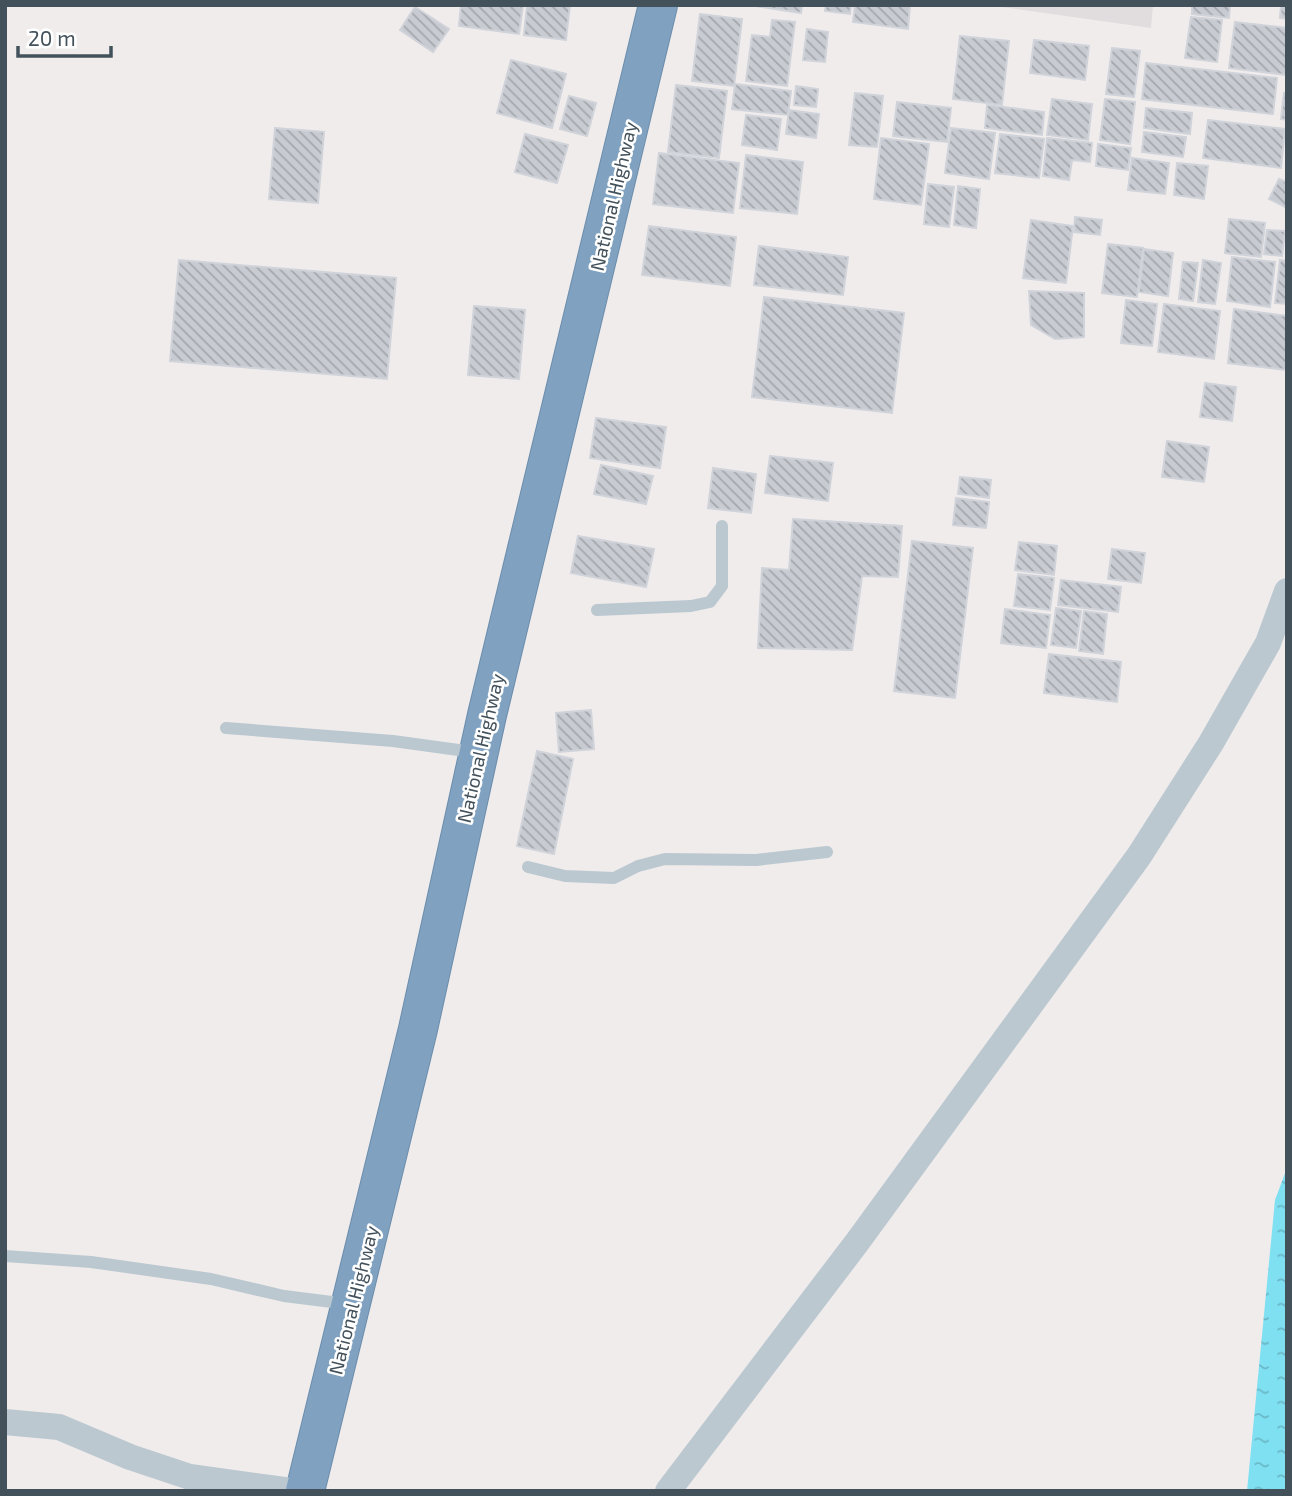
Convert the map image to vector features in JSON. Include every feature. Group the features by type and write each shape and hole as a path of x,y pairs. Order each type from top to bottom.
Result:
{"highway":[{"name":"National Highway","path":"305,1491 418,1029 478,752 658,5"}],"street":[{"path":"668,1491 858,1241 1139,856 1211,743 1268,643 1287,591"},
{"path":"5,1422 60,1427 130,1457 190,1477 292,1491"}],"lane":[{"path":"597,610 691,606 710,602 722,586 722,526"},
{"path":"226,728 393,741 478,752"},
{"path":"528,867 565,876 614,878 638,866 666,859 756,860 827,852"},
{"path":"5,1256 91,1262 211,1279 284,1296 352,1304"}],"shaded area":[{"path":"987,5 1153,5 1151,28"}],"water":[{"path":"1287,1168 1287,1491 1247,1491 1275,1200"}],"building":[{"path":"461,5 523,5 519,34 459,26"},
{"path":"527,5 570,5 566,40 524,35"},
{"path":"749,5 802,5 801,13"},
{"path":"826,5 851,5 850,14 825,11"},
{"path":"855,5 910,5 908,29 853,22"},
{"path":"1192,5 1230,5 1229,18 1192,14"},
{"path":"1281,5 1287,5 1287,19 1280,18"},
{"path":"415,7 449,29 433,52 400,30"},
{"path":"700,14 742,19 734,86 692,81"},
{"path":"1191,17 1222,20 1217,62 1185,58"},
{"path":"772,20 795,22 787,86 746,81 752,35 770,37"},
{"path":"1235,22 1287,28 1287,75 1229,68"},
{"path":"807,29 828,32 825,62 803,60"},
{"path":"960,36 1009,41 1002,105 953,99"},
{"path":"1034,40 1089,46 1085,80 1030,73"},
{"path":"1112,48 1140,51 1134,97 1106,94"},
{"path":"511,60 566,74 552,128 497,113"},
{"path":"1146,63 1277,78 1273,114 1142,99"},
{"path":"735,84 791,91 788,115 732,109"},
{"path":"676,85 727,91 719,158 668,152"},
{"path":"796,86 818,89 816,107 794,105"},
{"path":"855,93 883,96 877,147 849,145"},
{"path":"1284,93 1287,93 1287,120 1281,119"},
{"path":"569,96 596,103 587,136 560,129"},
{"path":"1052,99 1092,104 1088,140 1047,135"},
{"path":"1105,99 1135,102 1130,144 1100,140"},
{"path":"897,102 951,108 947,142 893,136"},
{"path":"987,105 1044,112 1042,135 985,128"},
{"path":"1146,108 1192,113 1190,134 1144,128"},
{"path":"789,110 819,114 816,138 786,134"},
{"path":"746,115 781,119 777,150 742,145"},
{"path":"1208,120 1285,129 1281,168 1203,158"},
{"path":"275,128 324,132 318,203 269,199"},
{"path":"951,128 995,133 989,179 945,173"},
{"path":"1144,132 1186,137 1183,157 1142,152"},
{"path":"525,134 568,145 557,183 515,172"},
{"path":"1000,134 1044,139 1039,178 995,173"},
{"path":"881,138 929,144 921,205 874,199"},
{"path":"1047,138 1092,143 1090,162 1072,160 1069,180 1043,176"},
{"path":"1098,144 1131,148 1128,170 1096,166"},
{"path":"659,153 739,163 733,213 653,204"},
{"path":"746,155 803,162 797,214 740,208"},
{"path":"1132,158 1169,163 1165,194 1128,190"},
{"path":"1177,163 1208,166 1204,199 1174,195"},
{"path":"1279,179 1287,182 1287,208 1269,199"},
{"path":"928,184 954,187 949,227 924,224"},
{"path":"958,186 980,189 976,228 954,225"},
{"path":"1075,217 1102,220 1100,235 1074,232"},
{"path":"1229,219 1265,223 1261,257 1225,253"},
{"path":"1031,220 1073,226 1066,283 1023,278"},
{"path":"649,226 736,237 730,286 642,275"},
{"path":"1267,230 1285,231 1282,256 1264,254"},
{"path":"1108,244 1143,248 1137,297 1102,293"},
{"path":"759,246 848,257 843,295 754,285"},
{"path":"1144,249 1173,253 1168,296 1139,292"},
{"path":"1232,257 1275,262 1270,307 1227,301"},
{"path":"179,260 396,278 387,379 170,361"},
{"path":"1203,260 1221,263 1215,304 1198,302"},
{"path":"1280,260 1287,261 1287,304 1275,303"},
{"path":"1183,262 1198,263 1193,301 1179,299"},
{"path":"1029,291 1084,293 1084,337 1055,339 1031,325"},
{"path":"764,297 904,313 892,413 752,397"},
{"path":"1126,300 1157,304 1152,346 1121,343"},
{"path":"1164,304 1220,311 1214,359 1158,352"},
{"path":"474,306 525,310 519,379 468,375"},
{"path":"1234,309 1287,316 1287,370 1228,363"},
{"path":"1205,383 1236,387 1232,421 1200,417"},
{"path":"596,418 666,427 660,468 590,458"},
{"path":"1167,441 1209,447 1204,482 1162,477"},
{"path":"770,456 833,463 828,501 765,493"},
{"path":"601,465 653,476 646,504 594,494"},
{"path":"713,468 756,474 751,513 708,508"},
{"path":"960,477 991,480 989,498 958,494"},
{"path":"956,498 989,502 986,528 953,525"},
{"path":"793,519 902,526 898,577 862,576 852,650 758,648 762,568 789,570"},
{"path":"578,536 654,549 646,587 571,573"},
{"path":"912,541 973,548 955,698 894,691"},
{"path":"1019,542 1057,546 1054,575 1015,570"},
{"path":"1112,549 1145,553 1141,583 1108,579"},
{"path":"1018,574 1054,578 1050,610 1014,606"},
{"path":"1061,580 1121,587 1118,612 1058,605"},
{"path":"1056,608 1081,611 1076,648 1051,645"},
{"path":"1005,609 1050,615 1046,648 1001,643"},
{"path":"1084,611 1107,614 1103,654 1079,651"},
{"path":"1049,654 1121,662 1117,702 1044,693"},
{"path":"591,710 594,749 559,752 556,713"},
{"path":"537,751 573,759 554,854 517,846"}]}
